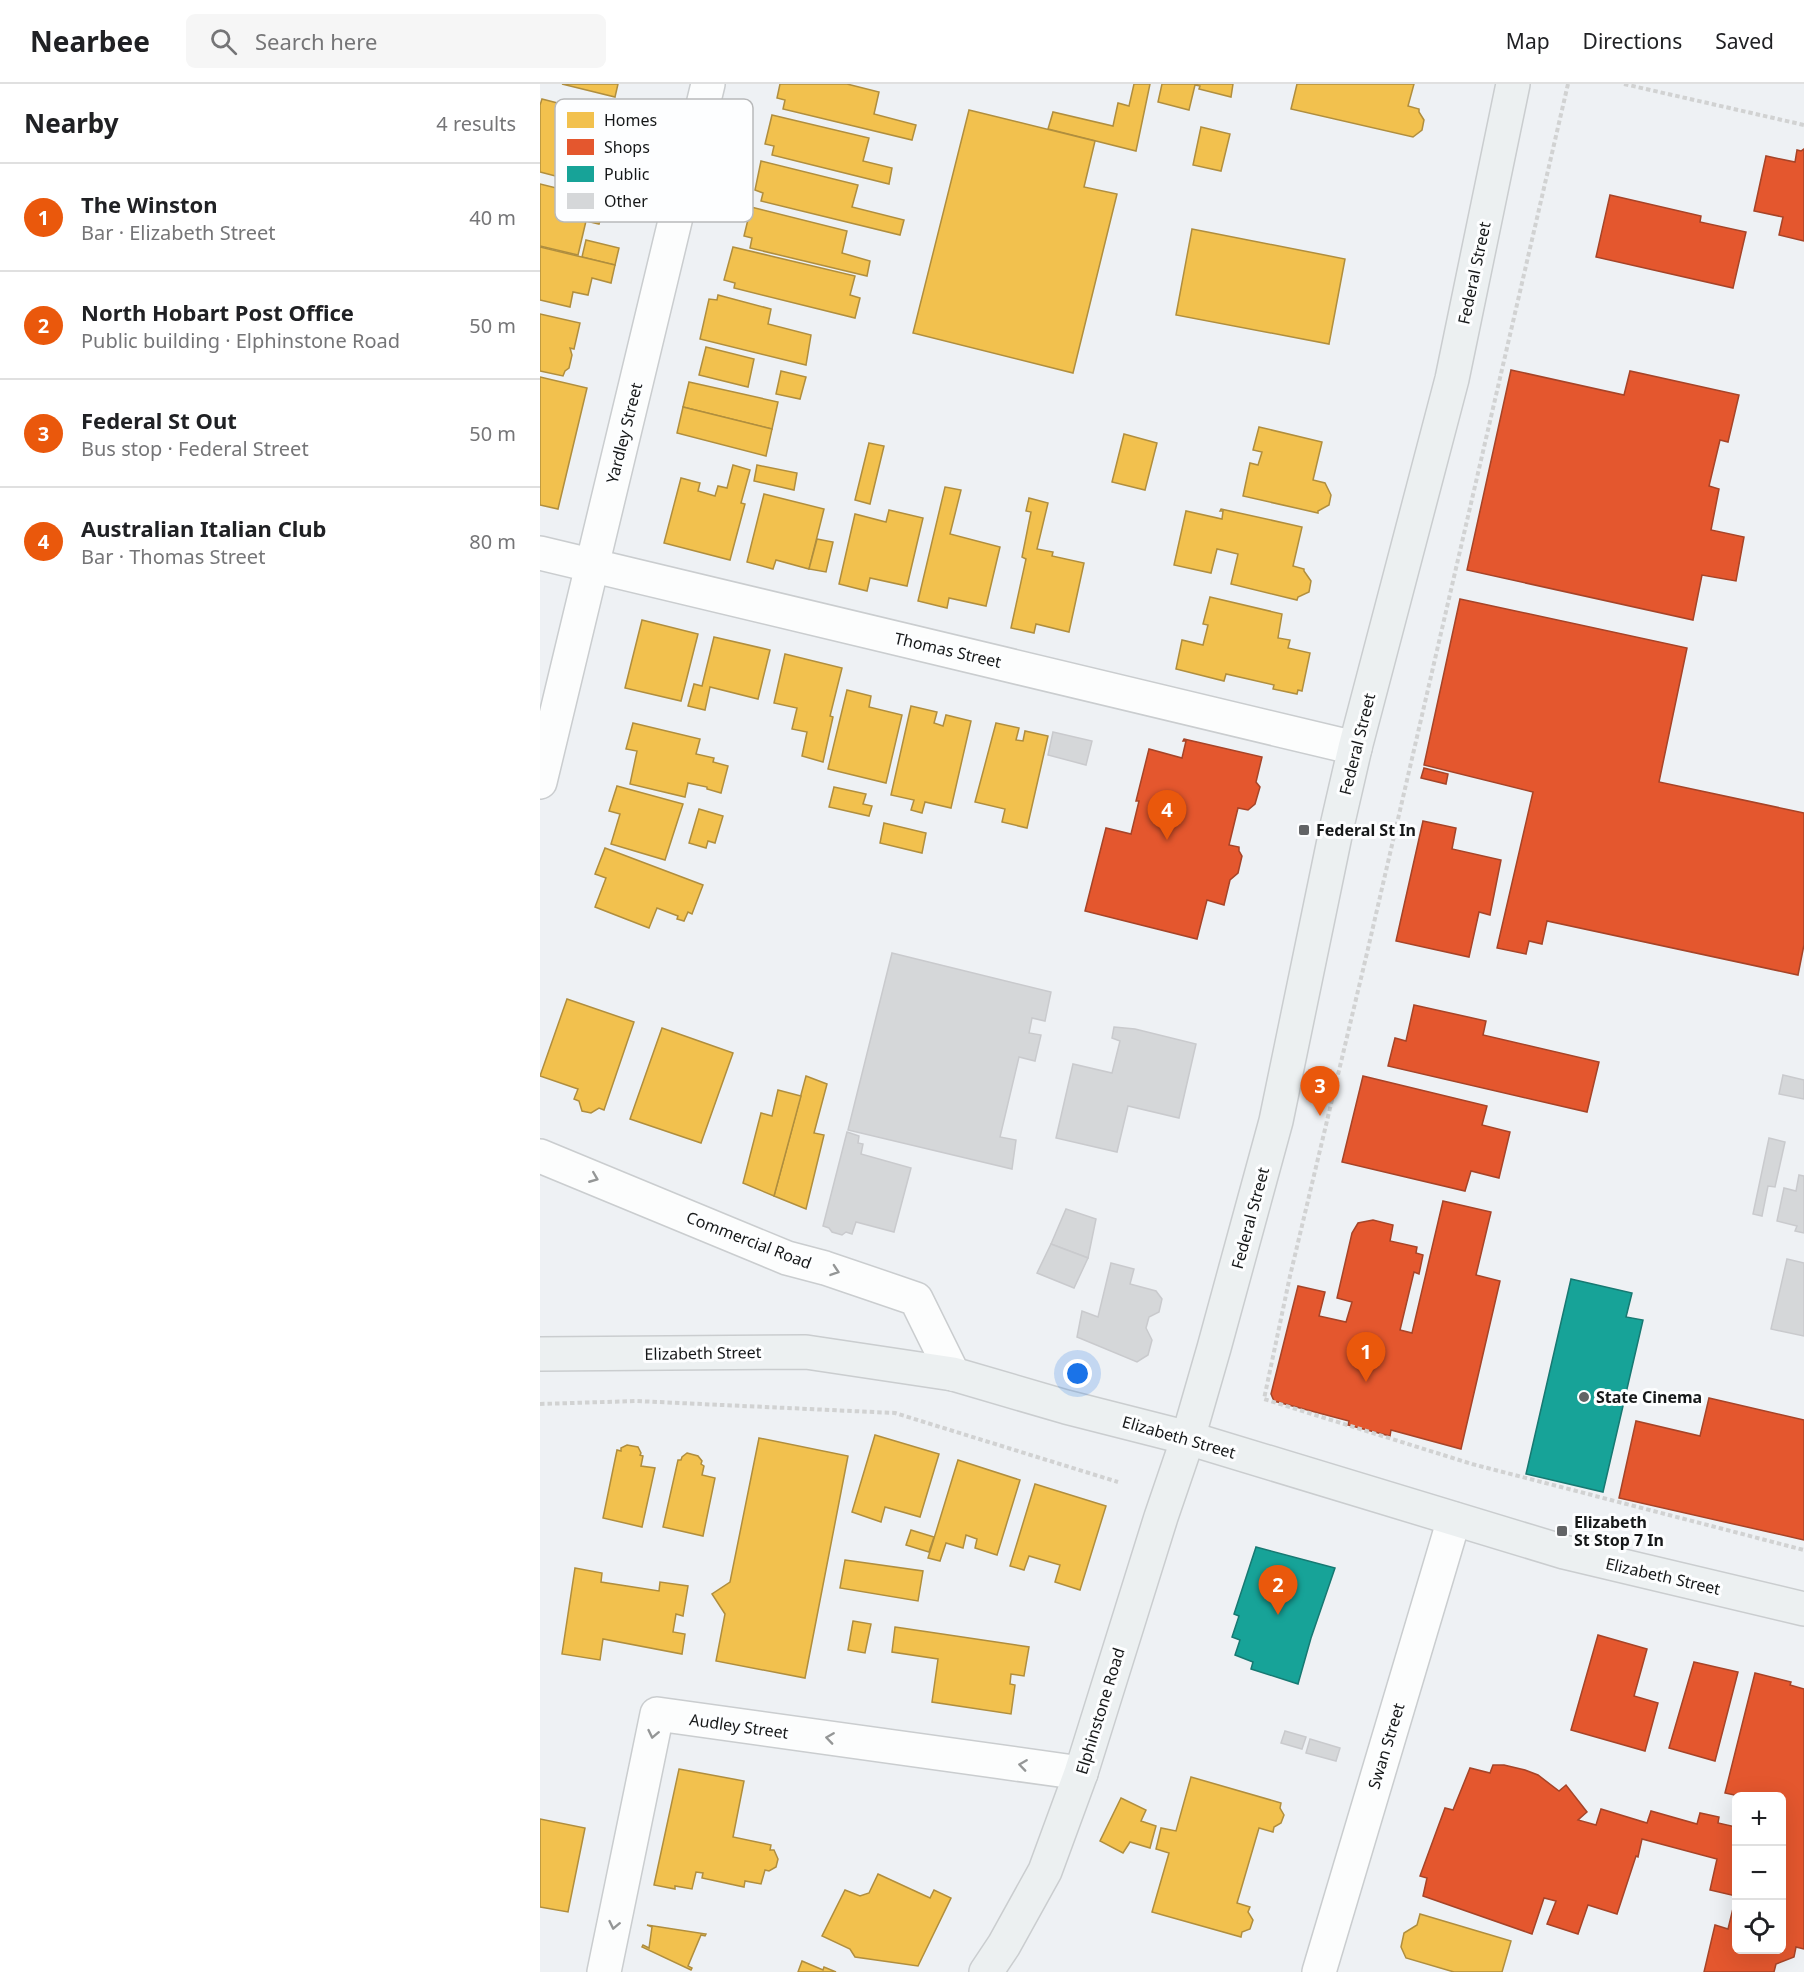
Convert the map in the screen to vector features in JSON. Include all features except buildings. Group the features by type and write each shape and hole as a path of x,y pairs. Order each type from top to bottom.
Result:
{"street":[{"name":"Yardley Street","path":"704,99 708,84"},
{"name":"Federal Street","path":"1188,1438 1276,1121 1355,748 1452,378 1512,84"},
{"name":"Yardley Street","path":"540,783 675,222"},
{"name":"Thomas Street","path":"540,553 1355,748"},
{"name":"Commercial Road","path":"540,1156 787,1258 825,1268 916,1299 953,1374"},
{"name":"Elizabeth Street","path":"540,1354 806,1352 953,1374 1066,1407 1188,1438 1564,1552 1804,1609"},
{"name":"Elphinstone Road","path":"986,1972 1004,1945 1045,1871 1081,1773 1188,1438"},
{"name":"Swan Street","path":"1319,1972 1454,1519"},
{"name":"Audley Street","path":"604,1972 657,1714 1081,1773"}],"path":[{"path":"1568,84 1290,1276 1264,1399 1472,1464 1804,1550"},
{"path":"1624,84 1804,125"},
{"path":"540,1404 636,1401 895,1413 1118,1482"}],"place":[{"name":"Federal St In","path":"1304,830"},
{"name":"Australian Italian Club","path":"1167,840"},
{"name":"Federal St Out","path":"1320,1116"},
{"name":"The Winston","path":"1366,1382"},
{"name":"State Cinema","path":"1584,1397"},
{"name":"Elizabeth St Stop 7 In","path":"1562,1531"},
{"name":"North Hobart Post Office","path":"1278,1615"}]}
